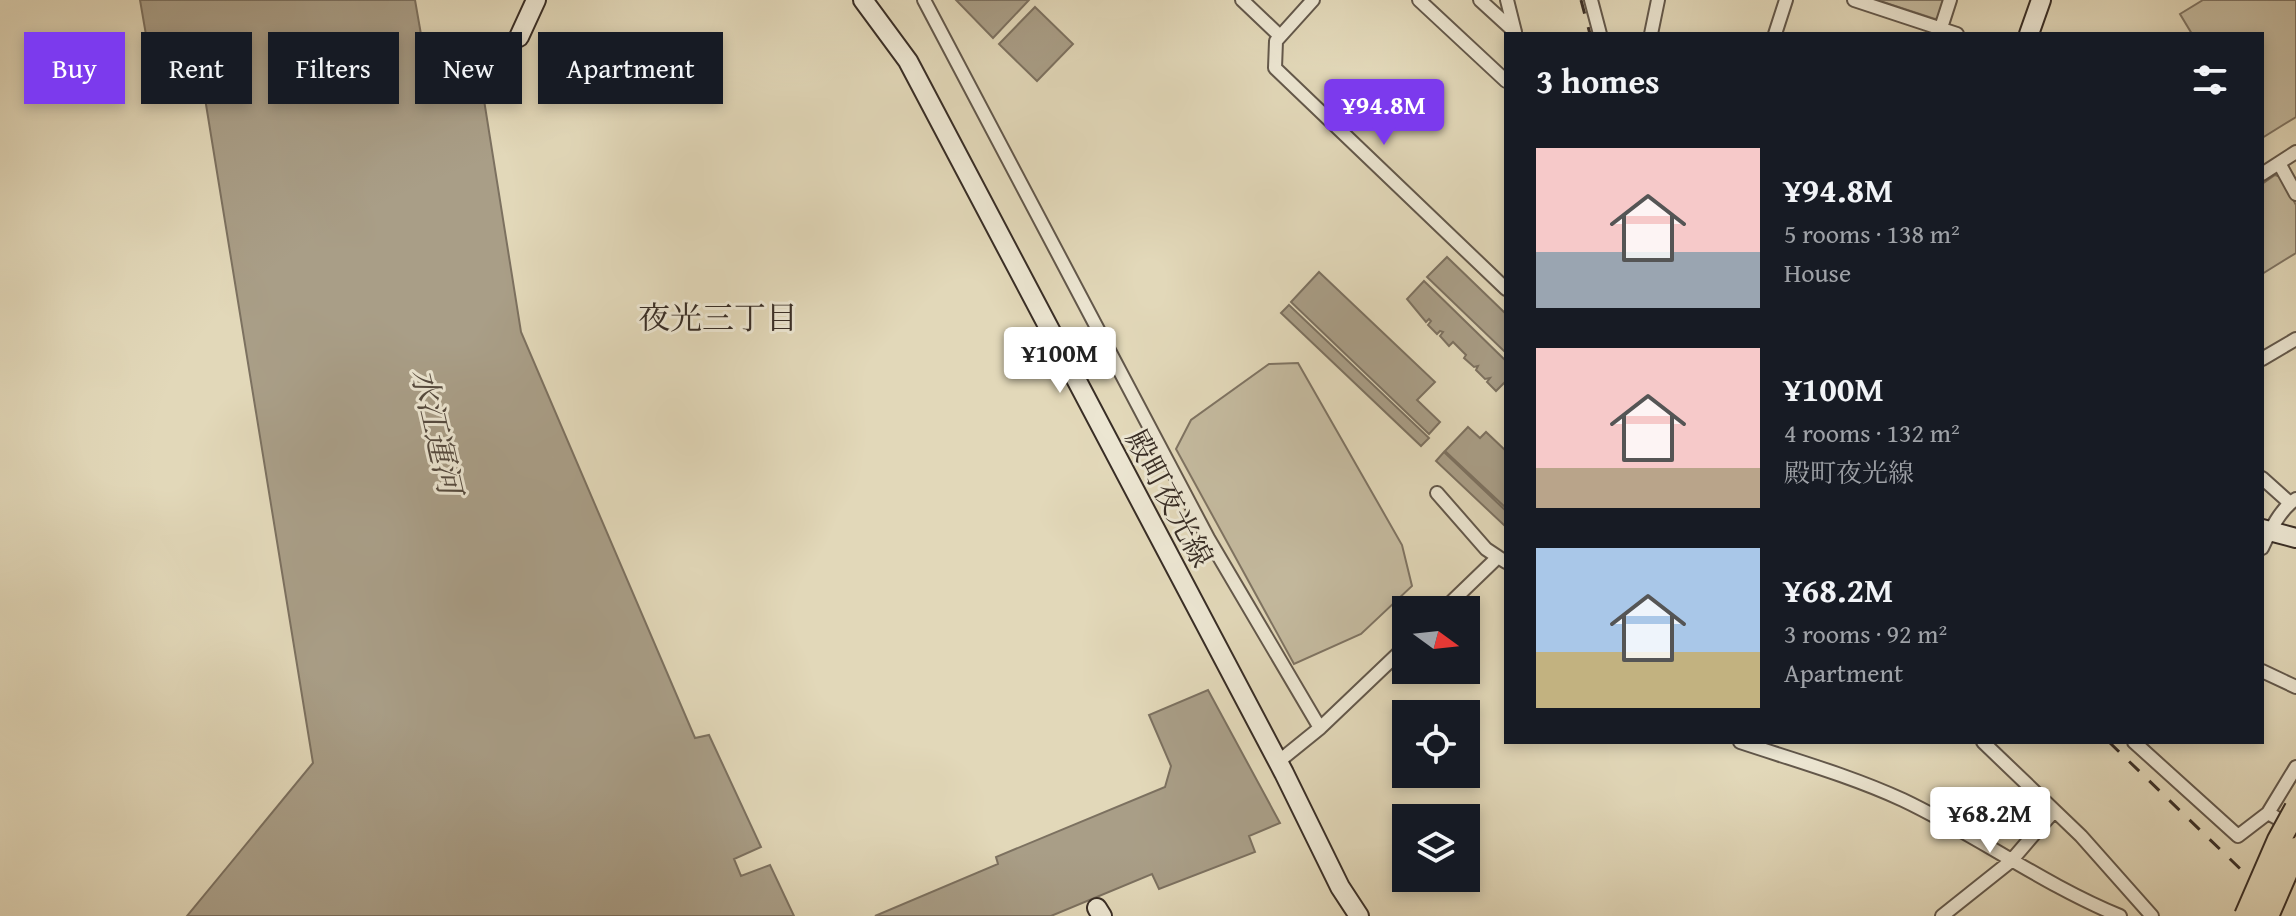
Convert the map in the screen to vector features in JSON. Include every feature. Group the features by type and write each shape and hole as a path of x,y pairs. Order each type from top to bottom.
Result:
{"highway":[{"path":"2246,916 2296,809"},
{"path":"2267,916 2296,849"}],"street":[{"path":"521,32 536,0"},
{"name":"殿町夜光線","path":"863,0 908,61 1285,775 1340,887 1359,916"},
{"path":"924,0 1208,538 1320,728"},
{"path":"1242,0 1280,36"},
{"path":"1313,0 1276,41 1275,68 1504,287"},
{"path":"1419,0 1504,79"},
{"path":"1480,0 1514,32"},
{"path":"1507,0 1515,32"},
{"path":"1591,0 1599,32"},
{"path":"1651,32 1658,0"},
{"path":"1776,32 1786,0"},
{"path":"1854,0 1940,31 1950,0"},
{"path":"2030,32 2041,0"},
{"path":"2264,173 2296,152"},
{"path":"2279,163 2296,194"},
{"path":"2264,358 2296,339"},
{"path":"2264,479 2293,501 2264,536"},
{"path":"1437,493 1486,549 1502,560 1460,596"},
{"path":"2264,536 2296,538"},
{"path":"1285,775 1320,728 1392,659"},
{"path":"2264,672 2296,687"},
{"path":"1746,744 1904,801 2011,861 2120,916"},
{"path":"1985,744 2113,870 2152,916"},
{"path":"2136,744 2238,836 2268,813 2296,767"},
{"path":"1942,916 2011,861 2054,811"},
{"path":"2268,813 2296,829"}],"shaded area":[{"path":"1877,0 1945,0 1939,18 1935,19"},
{"path":"2203,0 2296,0 2296,117 2264,137 2264,32 2191,32 2180,14"},
{"path":"2275,175 2281,177 2296,205 2296,253 2264,273 2264,183"},
{"path":"1298,363 1402,545 1412,586 1401,596 1392,596 1392,605 1361,634 1294,664 1176,449 1191,420 1269,364"}],"water":[{"name":"水江運河","path":"140,0 415,0 421,32 415,32 415,104 485,104 521,332 695,738 709,735 761,847 734,859 741,876 770,865 794,916 187,916 313,763 206,104 252,104 252,32 146,32"},
{"path":"956,0 1029,0 993,38"},
{"path":"1035,7 1073,44 1037,81 999,44"},
{"path":"1447,257 1504,312 1504,351 1427,277"},
{"path":"1319,272 1435,382 1417,400 1440,422 1429,434 1291,302"},
{"path":"1424,281 1504,359 1504,383 1496,391 1487,382 1490,378 1485,379 1476,370 1478,366 1474,367 1464,358 1466,355 1453,342 1449,346 1440,336 1443,332 1437,334 1428,325 1431,321 1426,322 1407,299"},
{"path":"1289,305 1429,438 1421,446 1281,313"},
{"path":"1468,427 1480,438 1486,432 1504,449 1504,506 1445,451"},
{"path":"1444,452 1504,509 1504,525 1436,461"},
{"path":"1208,690 1280,823 1249,836 1255,852 1159,889 1152,874 1051,916 875,916 998,864 996,857 1165,787 1171,766 1149,715"}],"railway":[{"path":"1581,0 1589,32"},
{"path":"2111,744 2289,916"}],"district":[{"name":"夜光三丁目","path":"718,317"}]}
